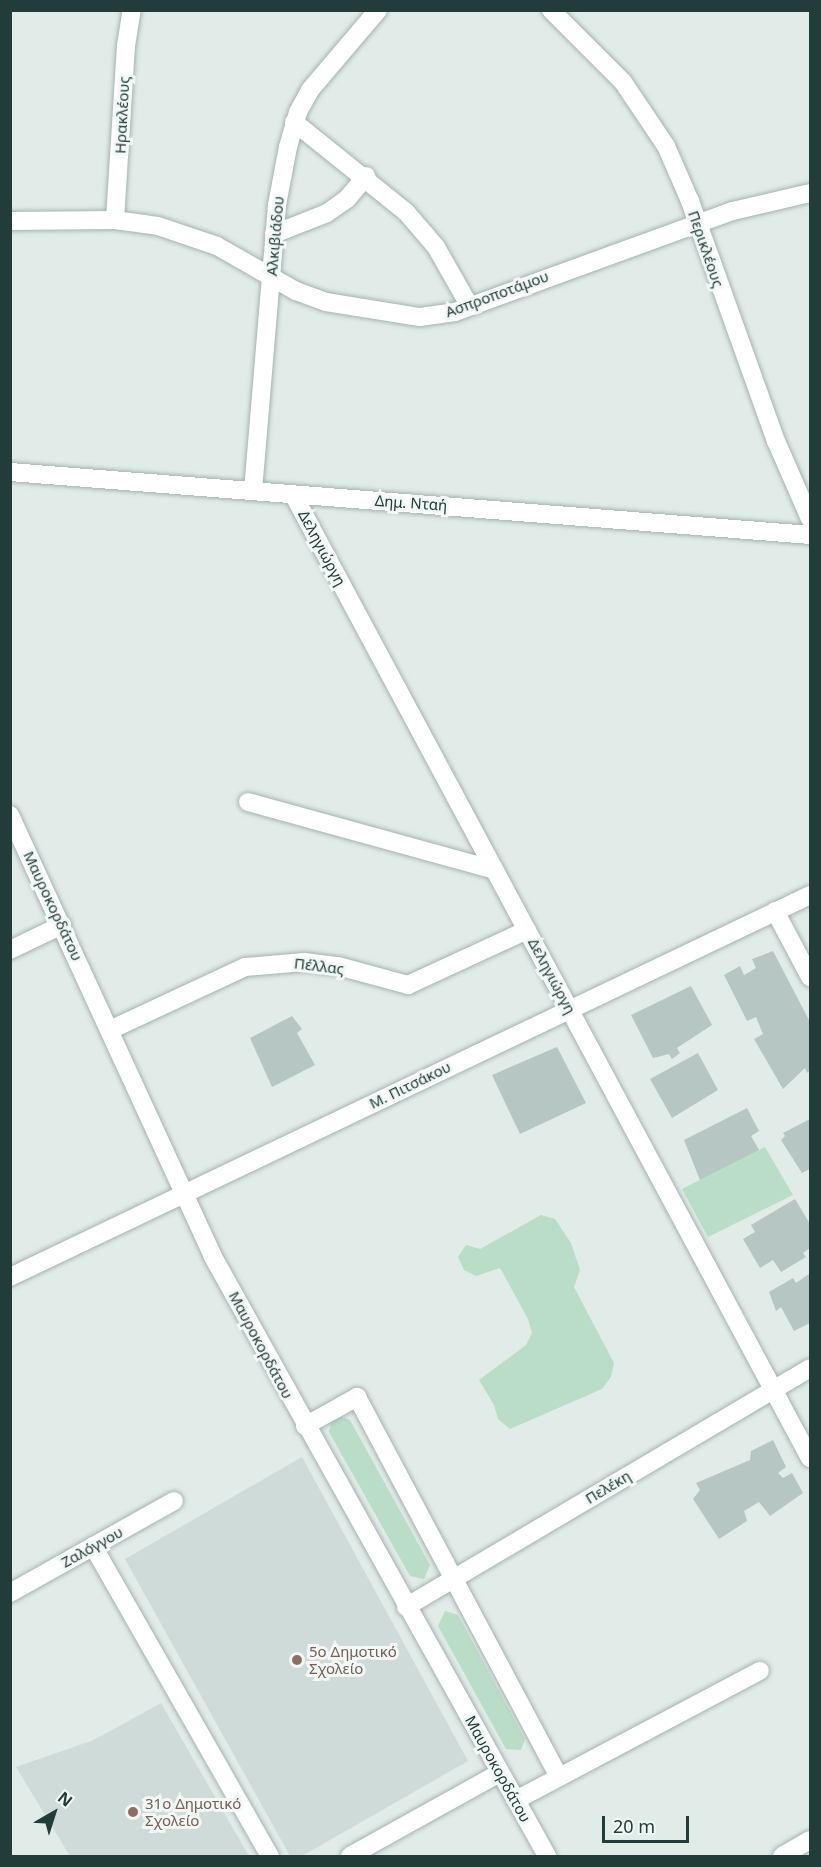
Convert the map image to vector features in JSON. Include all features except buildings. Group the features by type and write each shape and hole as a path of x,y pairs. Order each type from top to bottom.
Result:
{"street":[{"name":"Ηρακλέους","path":"115,220 126,46 132,10"},
{"name":"Αλκιβιάδου","path":"253,491 274,234 281,181 294,122 310,90 378,10"},
{"name":"Περικλέους","path":"551,10 608,65 651,122 677,171 698,223 776,441 810,519"},
{"path":"294,122 366,176 423,231 469,306"},
{"path":"274,234 327,213 347,199 366,176"},
{"name":"Ασπροποτάμου","path":"10,220 115,220 190,236 217,246 271,278 326,302 372,312 420,317 469,306 698,223 787,195 810,193"},
{"name":"Δημ. Νταή","path":"10,472 810,535"},
{"name":"Δεληγιώργη","path":"293,494 810,1458"},
{"path":"248,802 495,870"},
{"name":"Μαυροκορδάτου","path":"10,814 183,1195 305,1426 547,1857"},
{"name":"Μ. Πιτσάκου","path":"10,1277 810,895"},
{"path":"775,911 810,977"},
{"path":"10,950 62,925"},
{"name":"Πέλλας","path":"110,1030 245,967 304,962 338,966 408,985 527,930"},
{"name":"Πελέκη","path":"406,1607 810,1368"},
{"path":"305,1426 357,1398 455,1578 559,1777"},
{"name":"Ζαλόγγου","path":"10,1593 174,1501"},
{"path":"93,1546 270,1857"},
{"path":"516,1800 760,1671"},
{"path":"350,1857 501,1773"},
{"path":"782,1857 810,1840"}],"shaded area":[{"name":"5ο Δημοτικό Σχολείο","path":"302,1457 468,1761 302,1856 290,1856 125,1559"},
{"name":"31ο Δημοτικό Σχολείο","path":"161,1703 249,1856 70,1856 16,1767 94,1740"}],"green space":[{"path":"765,1147 793,1195 708,1237 682,1189"},
{"path":"541,1215 555,1219 571,1243 580,1270 574,1287 614,1363 611,1377 602,1389 510,1429 498,1419 494,1405 479,1380 526,1345 532,1333 528,1319 500,1268 476,1276 464,1270 458,1257 466,1245 480,1249"},
{"path":"339,1416 350,1420 430,1565 424,1579 410,1576 329,1432 332,1420"},
{"path":"445,1611 458,1615 525,1739 521,1750 506,1749 438,1626"}],"place":[{"name":"5ο Δημοτικό Σχολείο","path":"297,1660"},
{"name":"31ο Δημοτικό Σχολείο","path":"133,1812"}]}
